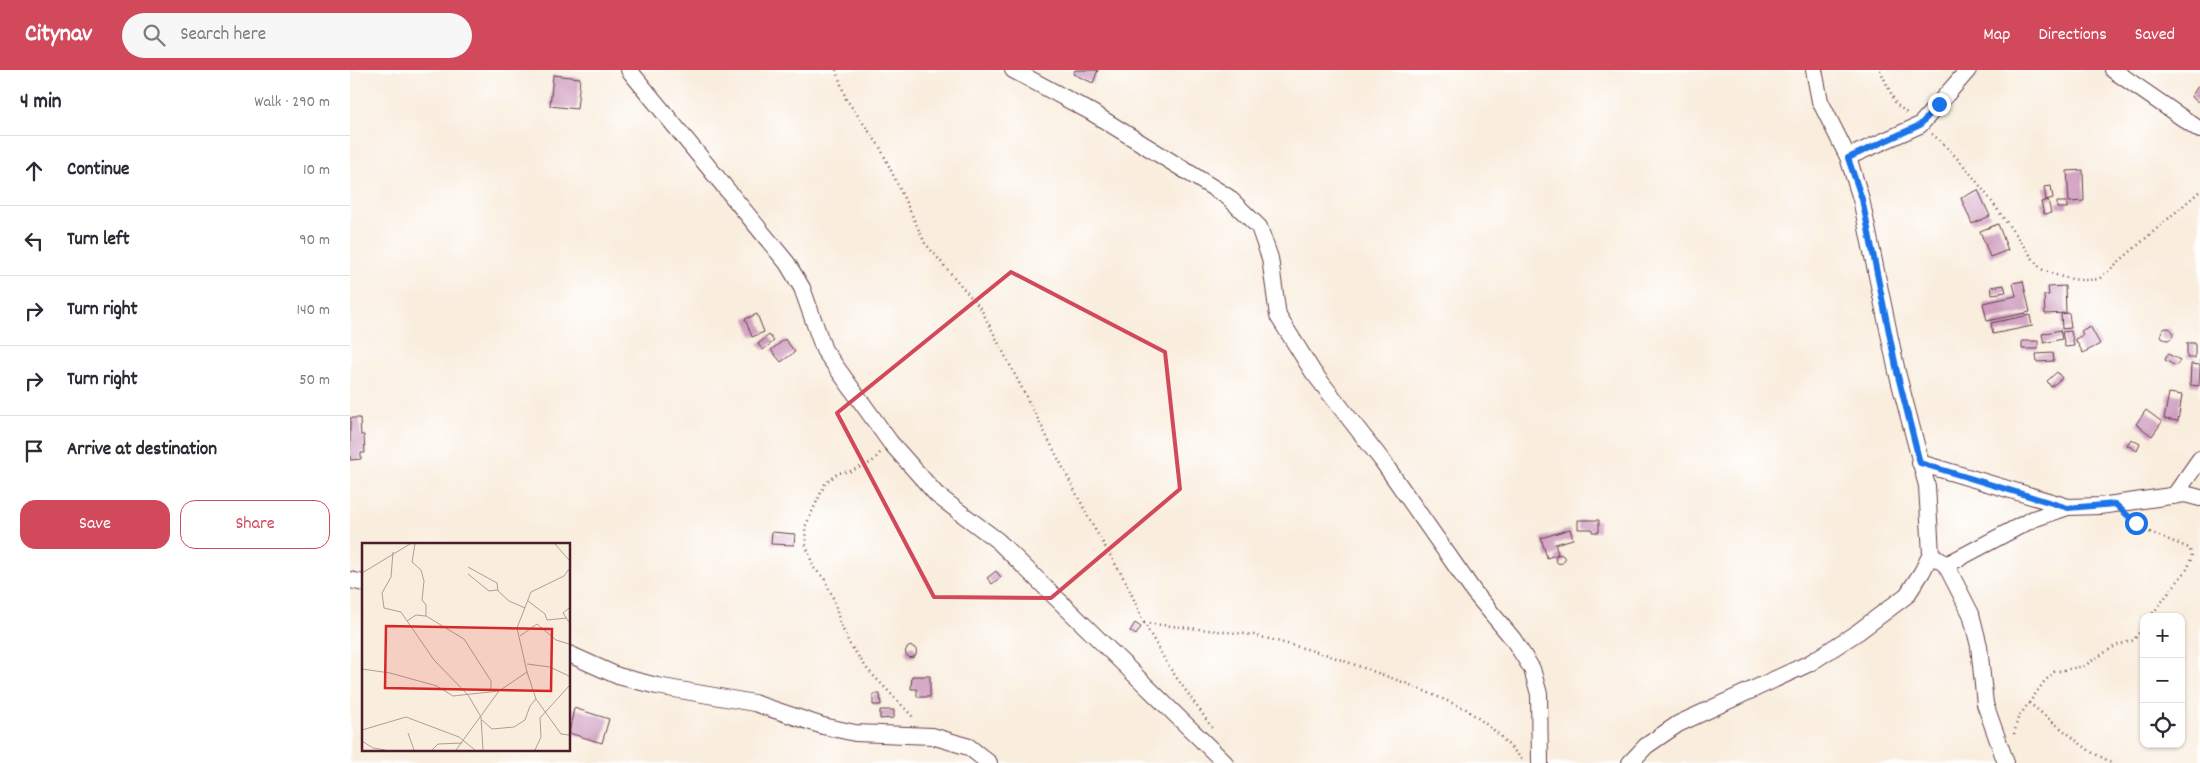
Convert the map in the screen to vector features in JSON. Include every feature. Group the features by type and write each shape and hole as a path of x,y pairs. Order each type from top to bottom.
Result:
{"street":[{"path":"629,70 787,263 802,288 824,350 890,442 937,496 998,540 1221,760"},
{"path":"1013,70 1091,112 1228,197 1259,227 1270,258 1278,316 1313,372 1381,459 1474,592 1513,639 1532,668 1539,694 1540,763"},
{"path":"1630,763 1646,746 1678,724 1810,663 1858,632 1906,595 1922,572 1931,554 1927,486 1897,372 1862,199 1848,158 1820,101 1814,70"},
{"path":"1848,158 1920,125 1968,70"},
{"path":"2114,70 2200,130"},
{"path":"2174,496 2200,459"},
{"path":"1920,463 2068,508"},
{"path":"1946,566 2034,519 2068,508 2115,504 2185,494 2200,498"},
{"path":"1931,554 1946,566 1971,614 1979,646 1985,704 2006,763"},
{"path":"570,654 618,676 657,686 754,703 823,726 855,733 932,736 969,747 990,763"}],"path":[{"path":"836,70 846,99 880,147 925,242 981,309 1002,345 1093,526 1127,584 1144,623 1169,667 1213,727 1221,760"},
{"path":"1880,70 1896,104 1947,147 1971,174 2041,269 2058,277 2083,282 2099,279 2200,191"},
{"path":"890,442 872,462 851,471 838,473 825,484 805,528 806,546 814,568 824,578 834,600 840,624 849,643 868,670 932,736"},
{"path":"2115,504 2147,532 2189,548 2192,555 2188,568 2153,613"},
{"path":"1144,623 1254,635 1325,654 1399,681 1466,709 1495,731 1526,763"},
{"path":"2013,736 2018,718 2044,682 2054,672 2084,666 2115,646 2134,640 2140,631"},
{"path":"2030,703 2091,752 2113,763"}],"highlighted area":[{"path":"1011,272 1165,352 1180,489 1051,598 934,597 837,413"}],"building":[{"path":"1075,70 1098,70 1093,83 1073,74"},
{"path":"553,75 580,78 577,109 550,106"},
{"path":"2200,83 2200,103 2191,97"},
{"path":"2083,170 2084,201 2069,202 2067,171"},
{"path":"2051,186 2053,198 2046,200 2044,187"},
{"path":"1978,190 1990,216 1972,224 1961,198"},
{"path":"2048,200 2051,213 2044,214 2041,202"},
{"path":"2057,202 2067,202 2067,208 2057,208"},
{"path":"1998,224 2008,250 1990,257 1980,231"},
{"path":"2023,281 2030,312 1987,321 1983,303 2016,296 2013,283"},
{"path":"2004,285 2006,292 1992,294 1991,287"},
{"path":"2065,286 2066,313 2045,314 2044,295 2049,295 2048,287"},
{"path":"2069,313 2071,328 2062,329 2061,314"},
{"path":"757,314 764,332 752,337 745,319"},
{"path":"2030,315 2032,326 1993,334 1991,323"},
{"path":"2090,326 2100,344 2083,353 2075,339 2083,335 2081,331"},
{"path":"2165,328 2169,328 2173,334 2169,340 2165,340 2161,336 2161,332"},
{"path":"2060,330 2062,339 2044,343 2042,334"},
{"path":"2071,331 2074,346 2065,347 2062,332"},
{"path":"769,335 774,341 763,350 758,344"},
{"path":"785,339 795,352 781,362 771,350"},
{"path":"2022,341 2038,341 2038,349 2022,349"},
{"path":"2187,343 2195,343 2195,358 2187,358"},
{"path":"2053,353 2054,361 2037,362 2036,354"},
{"path":"2168,354 2180,360 2176,366 2165,360"},
{"path":"2191,364 2200,365 2199,386 2190,385"},
{"path":"2057,372 2062,378 2051,387 2047,381"},
{"path":"2169,393 2182,395 2178,421 2164,419"},
{"path":"2146,410 2162,422 2152,436 2136,424"},
{"path":"350,418 360,418 361,435 364,435 365,453 361,453 361,459 350,460"},
{"path":"2131,439 2140,444 2137,451 2127,445"},
{"path":"1578,520 1599,520 1599,532 1592,532 1592,529 1578,529"},
{"path":"1570,529 1573,539 1555,544 1558,554 1547,558 1541,538"},
{"path":"772,532 795,534 794,545 771,544"},
{"path":"1560,554 1565,559 1560,564 1555,559"},
{"path":"996,571 1001,577 992,584 987,578"},
{"path":"1135,623 1141,627 1136,635 1130,631"},
{"path":"911,646 917,652 911,658 905,652"},
{"path":"912,676 930,676 930,697 917,697 917,689 911,689"},
{"path":"873,694 880,694 881,705 873,705"},
{"path":"574,708 609,719 602,743 570,733"},
{"path":"880,710 894,710 894,718 880,719"}],"route":[{"path":"1939,104 1920,125 1848,158 1862,199 1897,372 1920,463 2068,508 2115,504 2136,523"}]}
